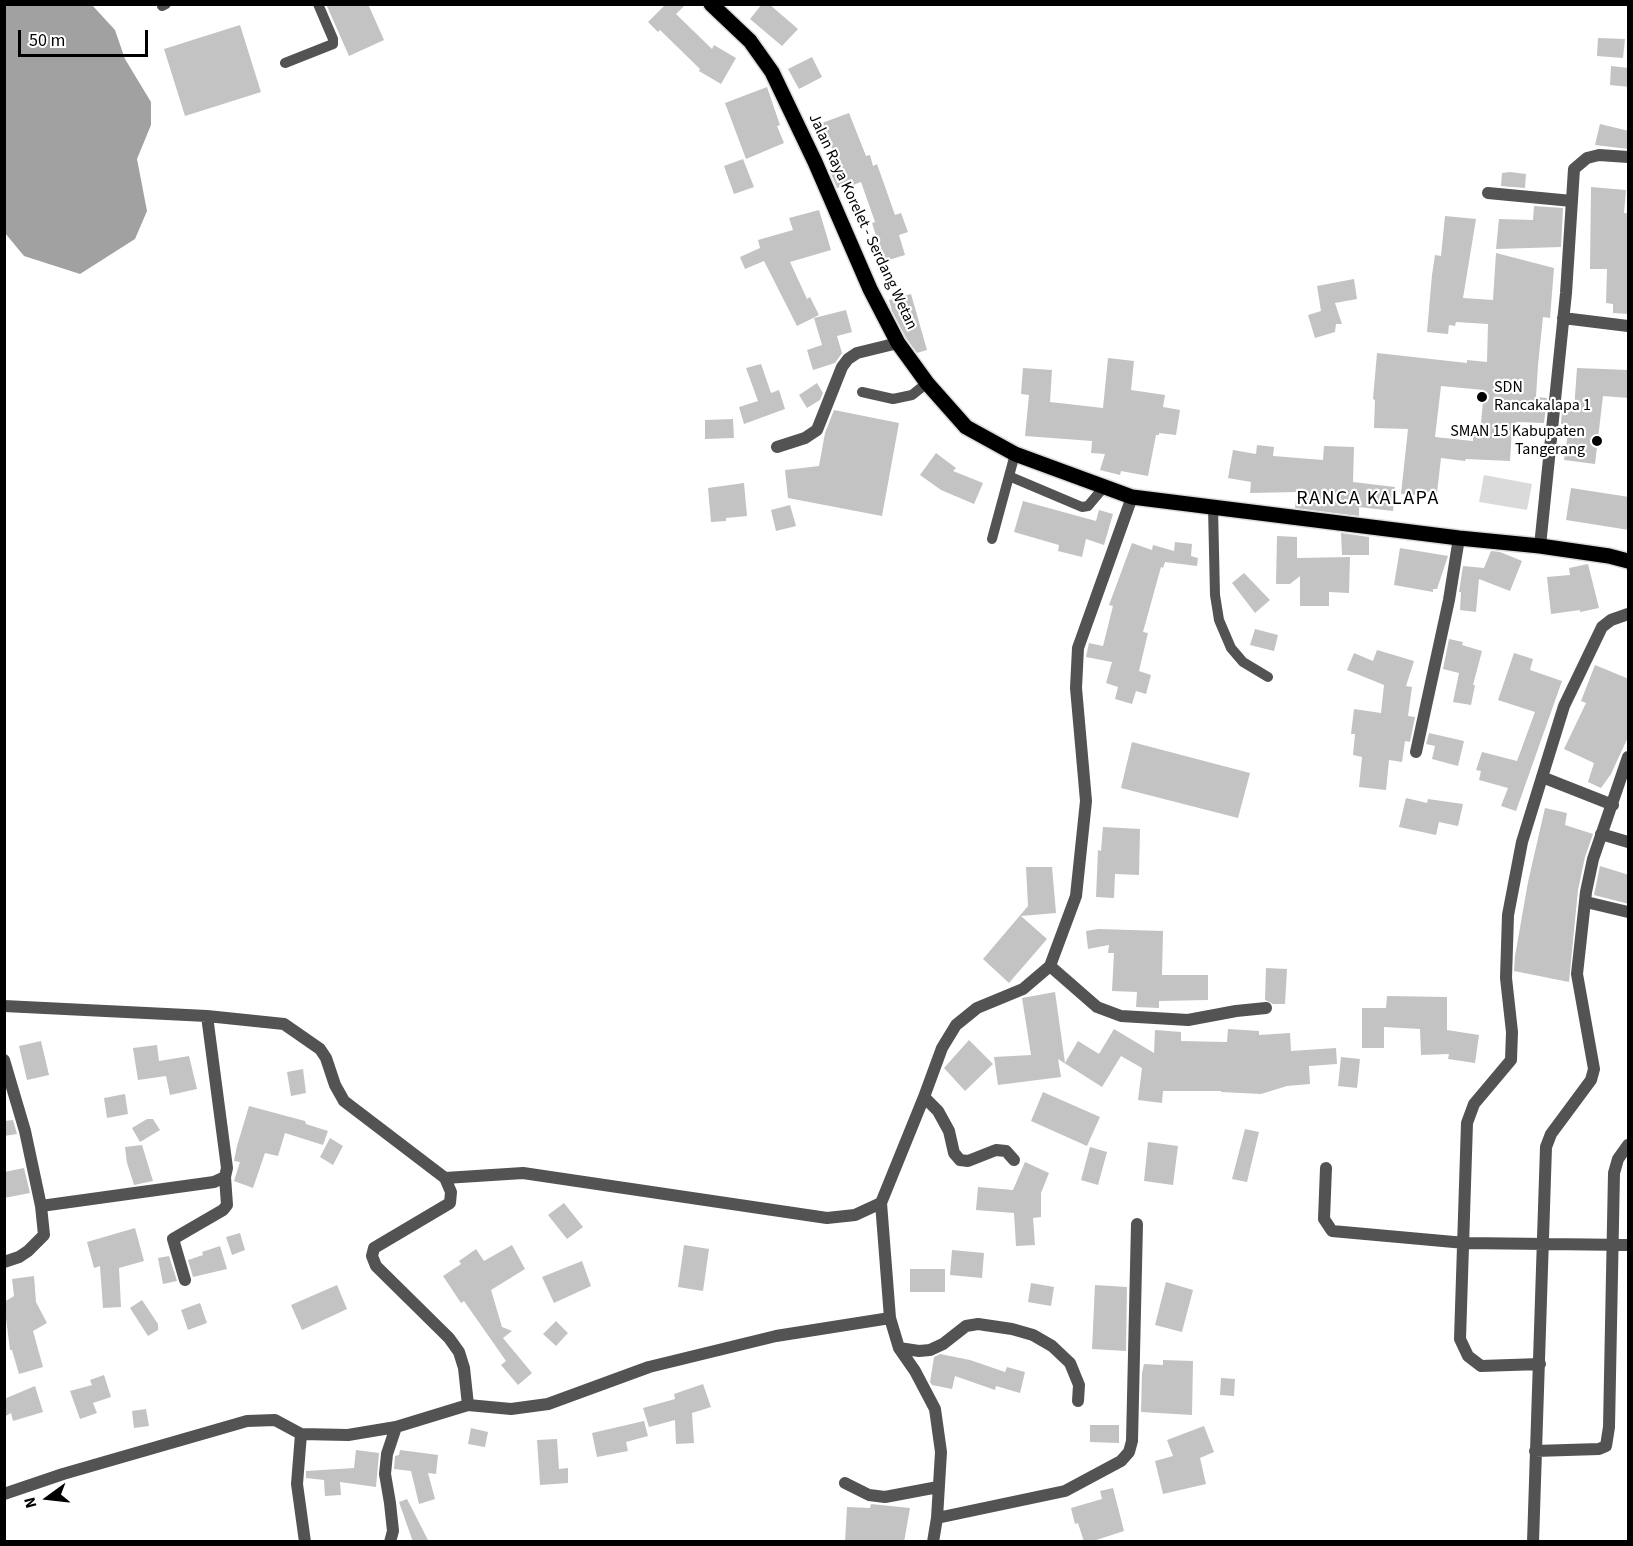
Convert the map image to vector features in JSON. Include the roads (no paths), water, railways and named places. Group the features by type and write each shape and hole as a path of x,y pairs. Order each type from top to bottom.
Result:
{"main road":[{"name":"Jalan Raya Korelet - Serdang Wetan","path":"711,4 750,41 772,72 815,162 870,289 898,343 927,383 966,427 1016,454 1132,497 1540,546 1629,561"}],"street":[{"path":"1540,546 1563,318 1574,169 1587,158 1599,155 1629,157"},
{"path":"1488,193 1572,201"},
{"path":"1563,318 1629,326"},
{"path":"777,447 804,438 817,430 842,367 848,359 857,353 898,343"},
{"path":"933,1542 937,1518 941,1452 934,1409 915,1371 899,1348 890,1318 881,1203 942,1048 956,1025 977,1008 1023,989 1050,966 1076,896 1086,801 1076,688 1078,648 1132,497"},
{"path":"1416,753 1449,600 1459,538"},
{"path":"1540,1364 1481,1366 1468,1356 1460,1339 1465,1243 1467,1123 1474,1104 1511,1060 1512,1032 1506,978 1508,915 1522,842 1564,706 1602,627 1611,620 1629,614"},
{"path":"1533,1542 1534,1451 1540,1364 1546,1147 1551,1134 1591,1080 1594,1069 1577,974 1588,880 1601,834 1613,806 1624,791 1629,757"},
{"path":"1542,777 1613,806"},
{"path":"1601,834 1629,842"},
{"path":"1586,902 1629,912"},
{"path":"1050,966 1097,1007 1120,1016 1188,1020 1266,1008"},
{"path":"4,1006 207,1016 284,1024 312,1042 326,1058 335,1085 344,1101 445,1178 451,1192 450,1203 374,1248 372,1256 376,1266 449,1338 459,1352 464,1368 468,1405"},
{"path":"185,1280 173,1239 223,1210 226,1205 227,1168 207,1016"},
{"path":"4,1060 25,1131 41,1206 44,1235 28,1251 4,1262"},
{"path":"924,1097 938,1111 949,1131 954,1153 960,1160 968,1161 996,1150 1006,1151 1014,1160"},
{"path":"1534,1451 1599,1449 1606,1446 1609,1427 1614,1173 1618,1159 1629,1145"},
{"path":"1326,1168 1324,1219 1332,1231 1465,1243 1629,1245"},
{"path":"445,1178 523,1173 827,1218 855,1215 881,1203"},
{"path":"41,1206 214,1182 225,1178"},
{"path":"937,1518 1065,1491 1121,1461 1129,1452 1132,1441 1137,1224"},
{"path":"4,1494 63,1474 247,1421 274,1420 301,1434 348,1435 396,1427 468,1405 511,1409 548,1404 649,1367 776,1336 890,1318"},
{"path":"899,1348 930,1350 943,1344 966,1326 978,1324 1033,1335 1052,1346 1070,1363 1080,1385 1078,1401"},
{"path":"390,1542 393,1531 385,1474 387,1454 396,1427"},
{"path":"301,1434 297,1484 306,1542"},
{"path":"844,1483 869,1495 885,1497 938,1487"}],"lane":[{"path":"285,63 333,44 318,4"},
{"path":"862,392 894,399 912,395 927,383"},
{"path":"992,539 1016,454"},
{"path":"1011,477 1082,507 1088,506 1104,487"},
{"path":"1213,507 1215,595 1219,620 1231,648 1243,662 1268,677"}],"place":[{"name":"SDN Rancakalapa 1","path":"1482,397"},
{"name":"SMAN 15 Kabupaten Tangerang","path":"1597,441"}],"district":[{"name":"RANCA KALAPA","path":"1368,500"}]}
